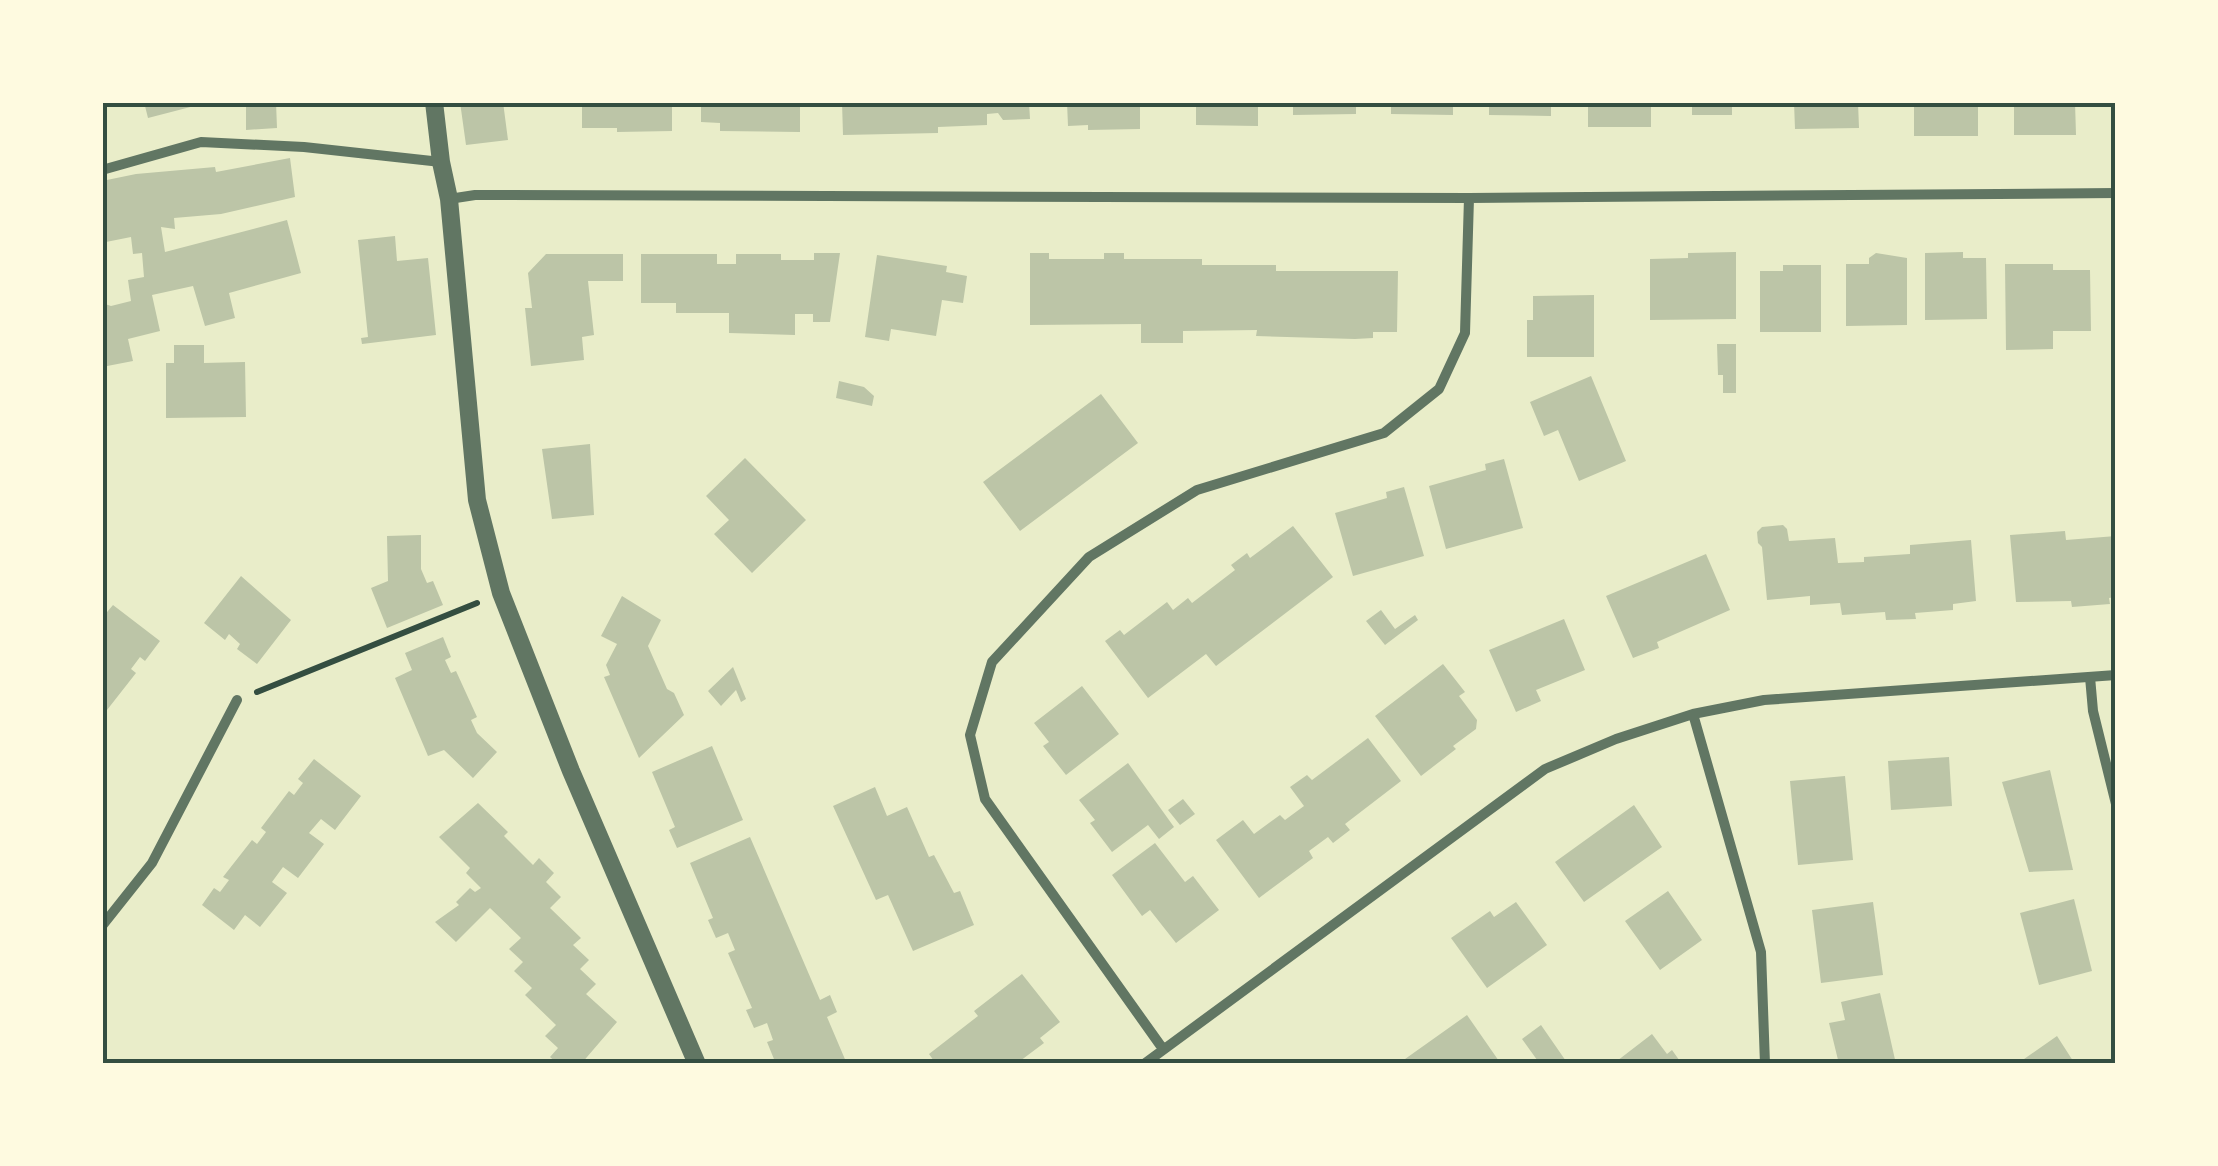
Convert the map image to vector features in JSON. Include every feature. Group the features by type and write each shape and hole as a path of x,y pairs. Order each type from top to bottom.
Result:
{"street":[{"path":"434,102 449,199 477,500 501,593 571,771 697,1064"},
{"path":"102,170 201,142 304,147 441,162"},
{"path":"449,199 2116,194"},
{"path":"1164,1049 984,799 970,735 992,662 1088,557 1197,490 1384,433 1439,389 1466,333 1469,198"},
{"path":"1144,1064 1545,769 1616,739 1693,714 1764,700 2116,675"},
{"path":"2090,677 2093,711 2116,804"},
{"path":"102,926 152,863 237,700"},
{"path":"1693,714 1760,952 1765,1064"}],"path":[{"path":"237,700 501,593"}],"building":[{"path":"144,102 202,102 202,104 148,118"},
{"path":"246,102 276,102 277,128 246,130"},
{"path":"460,102 503,102 508,140 466,145"},
{"path":"582,102 672,102 672,131 582,128"},
{"path":"701,102 800,102 800,132 720,131 720,123 701,122"},
{"path":"842,102 1029,102 1030,119 1003,120 998,113 987,114 987,125 938,127 938,133 843,135"},
{"path":"1067,102 1140,102 1140,129 1088,130 1088,125 1068,126"},
{"path":"1196,102 1258,102 1258,126 1196,125"},
{"path":"1293,102 1356,102 1356,114 1293,115"},
{"path":"1391,102 1453,102 1453,115 1391,114"},
{"path":"1489,102 1551,102 1551,116 1489,115"},
{"path":"1588,102 1651,102 1651,127 1588,127"},
{"path":"1692,102 1732,102 1732,115 1692,115"},
{"path":"1794,102 1858,102 1859,128 1795,129"},
{"path":"1914,102 1978,102 1978,136 1914,136"},
{"path":"2014,102 2075,102 2076,135 2014,135"},
{"path":"290,158 295,197 221,214 174,218 175,229 161,227 165,252 287,220 301,273 229,293 235,318 205,326 193,286 152,295 160,331 128,339 133,361 102,367 102,303 111,306 131,301 128,280 144,277 142,253 133,254 131,237 106,242 102,181 215,167 216,172"},
{"path":"395,236 397,261 428,258 436,335 362,344 361,338 368,337 358,240"},
{"path":"1736,252 1736,319 1650,320 1650,259"},
{"path":"1963,252 1963,258 1986,258 1987,319 1925,320 1925,253"},
{"path":"814,253 840,253 830,322 813,322 813,314 795,314 795,335 729,333 729,313 676,313 676,303 641,303 641,254 717,254 717,264 736,264 736,254 781,254 781,260 814,260"},
{"path":"1030,253 1049,253 1049,259 1104,259 1104,253 1124,253 1124,259 1202,259 1202,265 1276,265 1276,271 1398,271 1397,332 1373,332 1373,338 1355,339 1256,336 1257,330 1183,331 1183,343 1141,343 1141,324 1030,325"},
{"path":"1876,253 1907,258 1907,325 1846,326 1846,264 1869,264 1869,258"},
{"path":"546,254 623,254 623,281 588,281 594,335 582,337 584,360 531,366 525,308 532,308 528,273"},
{"path":"877,255 947,266 946,272 967,276 963,303 942,300 936,336 891,329 889,341 865,337"},
{"path":"2005,264 2053,264 2053,270 2090,270 2091,331 2053,331 2053,349 2006,350"},
{"path":"1783,265 1821,265 1821,332 1760,332 1760,271 1783,271"},
{"path":"1594,295 1594,357 1527,357 1527,320 1533,320 1533,296"},
{"path":"1717,344 1736,344 1736,393 1723,393"},
{"path":"174,345 204,345 204,363 245,362 246,417 166,418 166,363 174,363"},
{"path":"1591,376 1626,461 1579,481 1558,430 1544,436 1530,402"},
{"path":"839,381 864,387 874,396 872,406 836,398"},
{"path":"1101,394 1138,443 1020,531 983,482"},
{"path":"590,444 594,515 552,519 542,449"},
{"path":"745,458 806,520 752,573 714,534 729,520 706,496"},
{"path":"1504,459 1523,528 1446,549 1429,486 1486,470 1485,464"},
{"path":"1404,487 1424,556 1353,576 1335,513 1387,498 1386,492"},
{"path":"1783,525 1789,541 1835,538 1838,563 1910,554 1910,545 1971,540 1976,601 1953,604 1953,610 1915,613 1916,619 1886,620 1885,612 1842,615 1840,603 1810,605 1810,596 1767,600 1757,532 1762,527"},
{"path":"1293,526 1333,577 1216,666 1206,654 1148,698 1105,641 1120,630 1124,635 1167,602 1173,610 1188,598 1192,603 1235,570 1231,565 1247,553 1250,558"},
{"path":"2065,531 2066,540 2116,536 2116,597 2109,598 2110,604 2072,607 2071,601 2016,602 2010,535"},
{"path":"421,535 421,569 427,583 433,581 443,605 387,628 371,588 388,581 387,536"},
{"path":"1706,554 1730,610 1657,642 1659,648 1633,658 1606,596"},
{"path":"241,576 291,620 257,664 237,649 240,644 229,634 225,640 204,623"},
{"path":"622,596 661,620 648,646 667,689 674,693 684,715 639,758 604,677 610,675 606,665 617,644 601,636"},
{"path":"113,605 160,641 145,661 140,657 131,669 136,673 107,710 102,706 102,618"},
{"path":"1381,610 1395,629 1415,615 1418,620 1385,645 1366,621"},
{"path":"1564,619 1585,670 1536,690 1541,701 1516,712 1489,650"},
{"path":"443,637 451,657 445,660 451,673 456,671 477,717 471,720 477,733 497,752 473,778 444,750 428,756 395,678 412,670 405,653"},
{"path":"1443,664 1465,692 1459,696 1477,720 1476,729 1421,776 1375,716"},
{"path":"733,667 746,699 741,702 736,690 721,706 708,691"},
{"path":"1082,686 1119,734 1066,775 1043,746 1049,742 1034,723"},
{"path":"1368,738 1401,781 1345,824 1350,830 1333,843 1328,837 1309,851 1313,858 1259,898 1216,840 1243,820 1254,834 1280,815 1285,820 1304,806 1290,787 1307,775 1312,780"},
{"path":"712,746 743,820 677,848 669,830 675,827 652,772"},
{"path":"1949,757 1952,806 1891,810 1888,761"},
{"path":"314,759 361,796 335,830 321,819 309,833 324,844 298,878 283,867 272,882 287,893 260,927 245,915 234,930 202,905 214,888 220,892 229,880 223,877 252,840 257,844 266,832 261,828 289,791 294,795 303,783 298,779"},
{"path":"1128,763 1174,827 1159,839 1148,825 1112,852 1090,823 1095,820 1079,800"},
{"path":"2050,770 2073,870 2029,872 2002,782"},
{"path":"1845,776 1853,860 1798,865 1790,781"},
{"path":"875,787 887,816 907,807 929,857 934,855 954,893 960,891 974,925 913,951 888,895 876,900 833,806"},
{"path":"1183,799 1195,814 1180,825 1168,810"},
{"path":"478,803 508,832 504,836 533,865 539,858 554,873 546,882 561,897 550,908 581,938 573,945 589,960 580,969 596,984 586,994 617,1022 581,1064 558,1064 550,1057 558,1048 545,1036 556,1025 525,995 532,988 514,971 523,962 509,949 521,938 490,908 456,942 435,922 459,905 456,902 470,888 475,892 481,888 466,873 470,868 439,837"},
{"path":"1634,805 1662,847 1584,902 1555,862"},
{"path":"750,837 820,1000 830,995 837,1012 827,1017 847,1064 776,1064 767,1042 773,1040 767,1023 754,1028 746,1010 752,1008 728,953 735,950 728,933 716,938 708,920 713,918 690,863"},
{"path":"1155,843 1185,882 1193,876 1219,910 1176,943 1150,910 1142,916 1112,875"},
{"path":"1668,891 1702,940 1660,970 1625,921"},
{"path":"2074,899 2092,971 2039,985 2020,913"},
{"path":"1516,902 1547,945 1487,988 1451,938 1490,911 1494,917"},
{"path":"1873,902 1883,975 1821,983 1812,910"},
{"path":"1022,974 1060,1022 1040,1038 1044,1043 1016,1064 936,1064 929,1054 978,1016 974,1011"},
{"path":"1880,993 1896,1064 1839,1064 1829,1023 1845,1020 1841,1002"},
{"path":"1467,1015 1501,1064 1398,1064"},
{"path":"1541,1025 1568,1064 1540,1064 1522,1039"},
{"path":"1652,1034 1667,1054 1672,1050 1682,1064 1613,1064"},
{"path":"2057,1036 2075,1064 2017,1064"}]}
